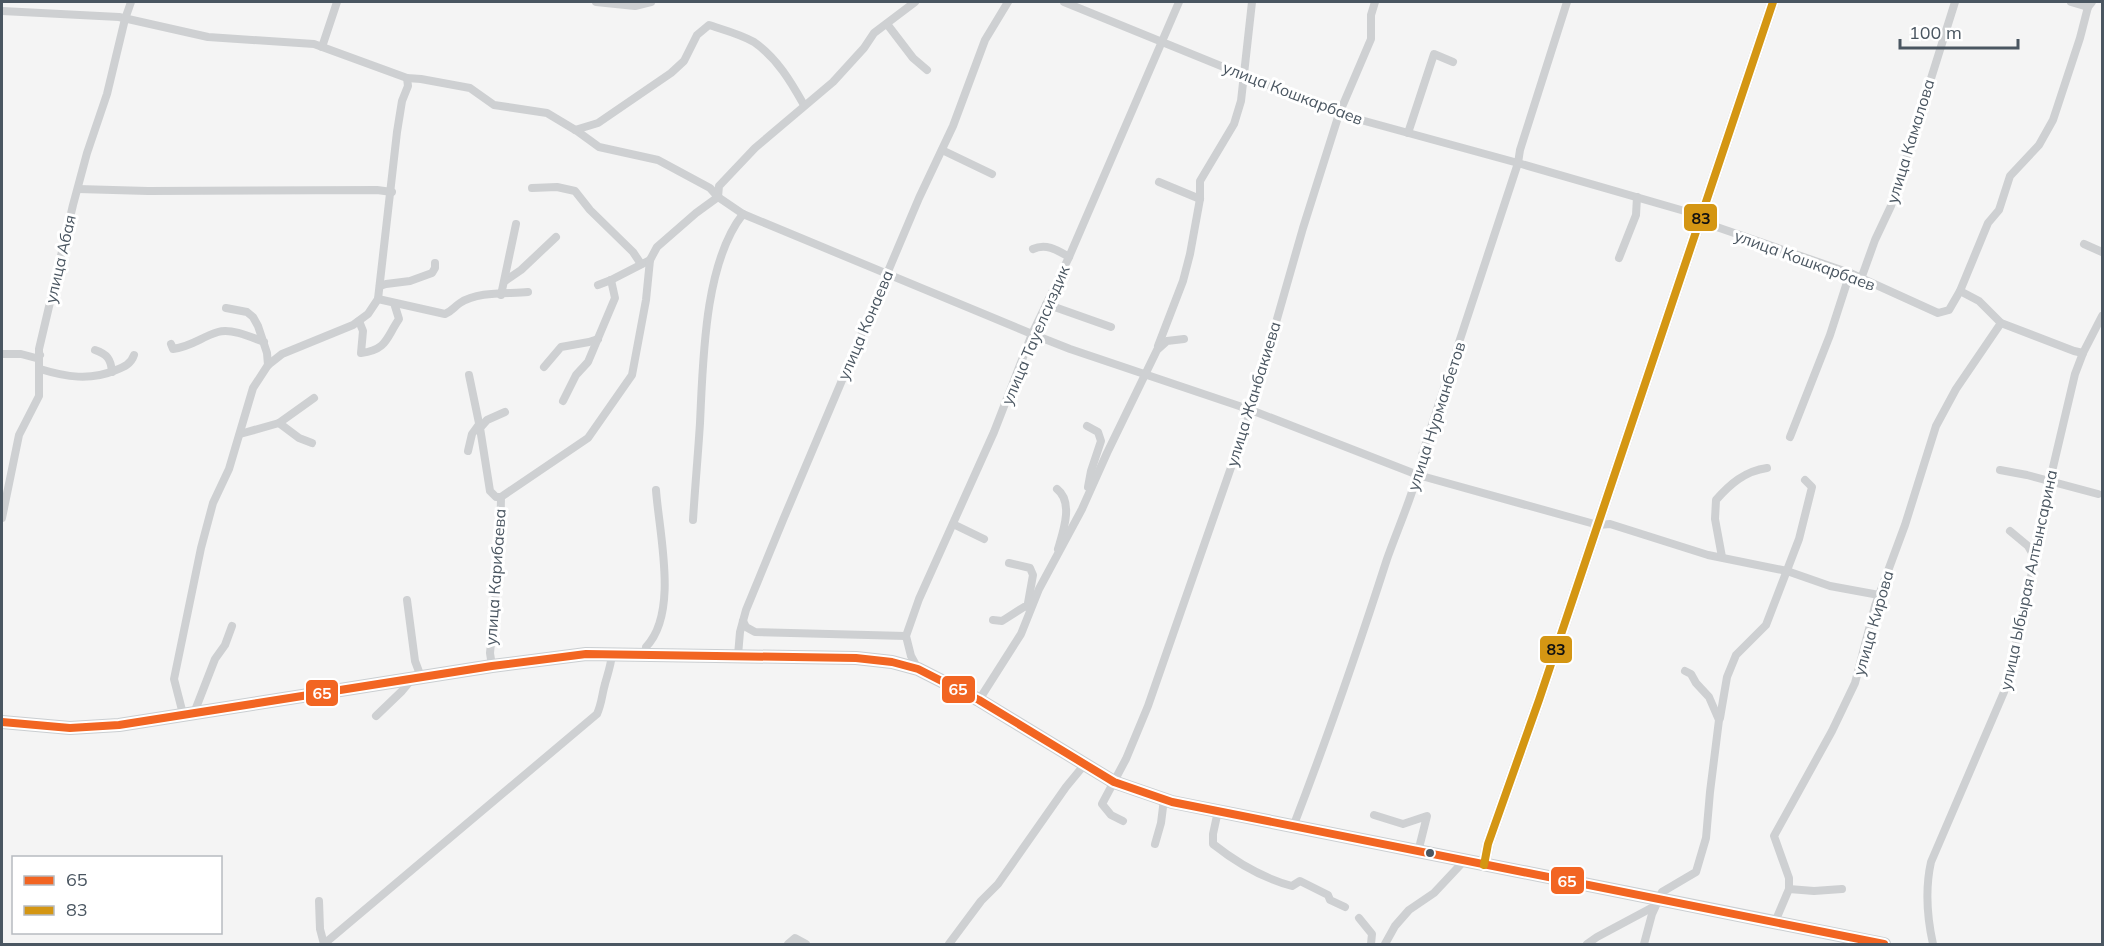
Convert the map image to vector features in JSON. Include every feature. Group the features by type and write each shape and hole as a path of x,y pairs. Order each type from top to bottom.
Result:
{"main road":[{"path":"2,722 70,728 119,725 586,654 856,658 892,662 918,669 979,700 1114,782 1164,799 1503,868 1656,903 1774,922 1884,945"}],"street":[{"name":"улица Абая","path":"2,518 4,494 20,435 39,396 40,355 73,205 87,153 107,94 131,2"},
{"path":"322,47 337,2"},
{"path":"597,2 635,6 651,2"},
{"path":"598,285 645,262 657,247 718,197 719,186 755,148 833,82 864,48 874,33 915,2"},
{"name":"улица Конаева","path":"738,655 743,621 783,520 953,126 985,40 1008,2"},
{"path":"1064,2 1163,42"},
{"name":"улица Тауелсиздик","path":"906,636 919,599 994,432 1032,334 1069,257 1179,2"},
{"path":"979,700 1021,634 1031,606 1088,497 1156,351 1183,281 1190,254 1200,199 1200,181 1234,124 1242,101 1252,2"},
{"name":"улица Жанбакиева","path":"1123,821 1111,815 1102,804 1126,759 1148,706 1251,410 1303,228 1339,114 1371,39 1371,15 1375,2"},
{"name":"улица Нурманбетов","path":"1293,827 1330,729 1389,553 1418,475 1422,455 1518,163 1540,82 1566,2"},
{"path":"1484,865 1496,823 1773,2"},
{"name":"улица Камалова","path":"1861,279 1875,240 1891,206 1955,2"},
{"path":"2071,2 2090,4"},
{"name":"улица Кошкарбаев","path":"1163,42 1339,114 1688,212 1700,217 1708,224 1850,273 1938,313 1949,310 1960,291 1988,223 1999,210 2010,176 2039,145 2053,120 2090,4"},
{"path":"2,11 119,16 208,37 314,44 407,78 470,88 494,105 548,113 599,147 658,160 710,188 718,197 743,214 1032,334 1251,410 1418,475 1598,525 1610,524 1708,555 1787,571 1830,586 1879,595"},
{"path":"887,24 908,52 927,70"},
{"path":"575,130 598,123 670,73 684,61 697,35 709,25 754,42 781,68 804,105"},
{"path":"1408,133 1434,54 1453,62"},
{"path":"189,713 174,679 201,548 213,503 229,469 253,388 268,365 282,354 330,336 358,321 368,314 378,299 392,192 397,132 402,100 408,86 407,78"},
{"path":"942,150 992,174"},
{"path":"1159,183 1200,199"},
{"path":"532,188 557,187 575,191 590,210 645,262"},
{"path":"78,189 377,190 392,192"},
{"path":"1619,258 1636,215 1637,197"},
{"path":"693,520 708,306 719,265 734,224 743,214"},
{"path":"501,295 516,224"},
{"path":"505,281 521,270 556,237"},
{"path":"2084,243 2103,252"},
{"path":"1033,249 1041,246 1050,248 1069,257"},
{"name":"улица Карибаева","path":"497,666 490,653 501,551 501,497 588,438 632,375 646,300 645,262"},
{"path":"380,286 410,281 432,273 435,263"},
{"path":"1790,437 1830,335 1850,273"},
{"path":"563,401 576,375 588,362 615,298 611,280"},
{"path":"1960,291 1979,301 2001,323 2083,353"},
{"path":"378,299 445,314 453,311 461,303 489,295 528,292"},
{"path":"358,321 363,331 361,353 371,352 384,345 399,319 394,303"},
{"path":"1046,304 1111,327"},
{"path":"226,308 247,312 253,317 264,342 268,365"},
{"name":"улица Ыбырая Алтынсарина","path":"1933,945 1929,930 1926,882 1931,862 2004,692 2035,558 2049,482 2075,374 2083,353 2103,316"},
{"name":"улица Кирова","path":"1789,889 1789,878 1774,836 1832,731 1855,683 1879,595 1905,525 1936,426 1956,389 2001,323"},
{"path":"171,344 173,349 182,347 223,331 264,342"},
{"path":"544,367 561,347 598,339"},
{"path":"1156,351 1167,341 1184,339"},
{"path":"95,350 105,354 111,363 112,372"},
{"path":"2,354 21,354 36,358 40,355"},
{"path":"40,369 60,375 90,378 127,365 134,355"},
{"path":"469,375 480,425 490,491 496,497 501,497"},
{"path":"240,434 279,423 314,398"},
{"path":"468,451 472,434 480,425 505,412"},
{"path":"279,423 299,438 312,443"},
{"path":"1087,426 1098,432 1101,441 1091,471 1088,497"},
{"path":"1722,557 1715,519 1716,500 1746,474 1753,470 1767,468"},
{"path":"2000,470 2098,494"},
{"path":"1644,945 1656,903 1662,892 1696,873 1706,838 1726,677 1736,656 1766,624 1799,539 1812,487 1805,480"},
{"path":"1054,561 1065,520 1066,502 1057,489"},
{"path":"645,654 646,647 654,638 659,627 663,606 665,576 656,490"},
{"path":"953,524 984,538"},
{"path":"2010,531 2028,546 2035,558"},
{"path":"1009,563 1030,568 1033,575 1028,603 1031,606"},
{"path":"376,716 417,678 407,600"},
{"path":"993,620 1002,621 1024,607 1031,606"},
{"path":"743,621 746,627 755,632 906,636 911,656 918,669"},
{"path":"189,713 215,659 225,645 232,626"},
{"path":"319,901 320,929 324,944 597,714 603,702 612,654"},
{"path":"1685,670 1691,674 1709,697 1719,720"},
{"path":"949,945 981,901 998,885 1084,764"},
{"path":"1155,844 1164,799"},
{"path":"1218,811 1213,844 1229,857 1276,881 1292,886 1300,881 1328,895 1330,900 1345,907"},
{"path":"1374,815 1403,824 1426,816 1418,852"},
{"path":"1496,823 1492,850 1503,868"},
{"path":"1385,945 1395,926 1409,910 1434,893 1464,861"},
{"path":"1774,922 1789,889 1814,891 1842,889"},
{"path":"1587,945 1656,903"},
{"path":"1359,918 1372,934 1371,945"},
{"path":"788,945 795,938 806,945"}],"transit line":[{"name":"83","path":"1484,865 1488,844 1539,700 1773,2"},
{"name":"65","path":"2,722 70,728 119,725 492,666 586,654 856,658 892,662 918,669 979,700 1114,782 1172,802 1884,944"}]}
